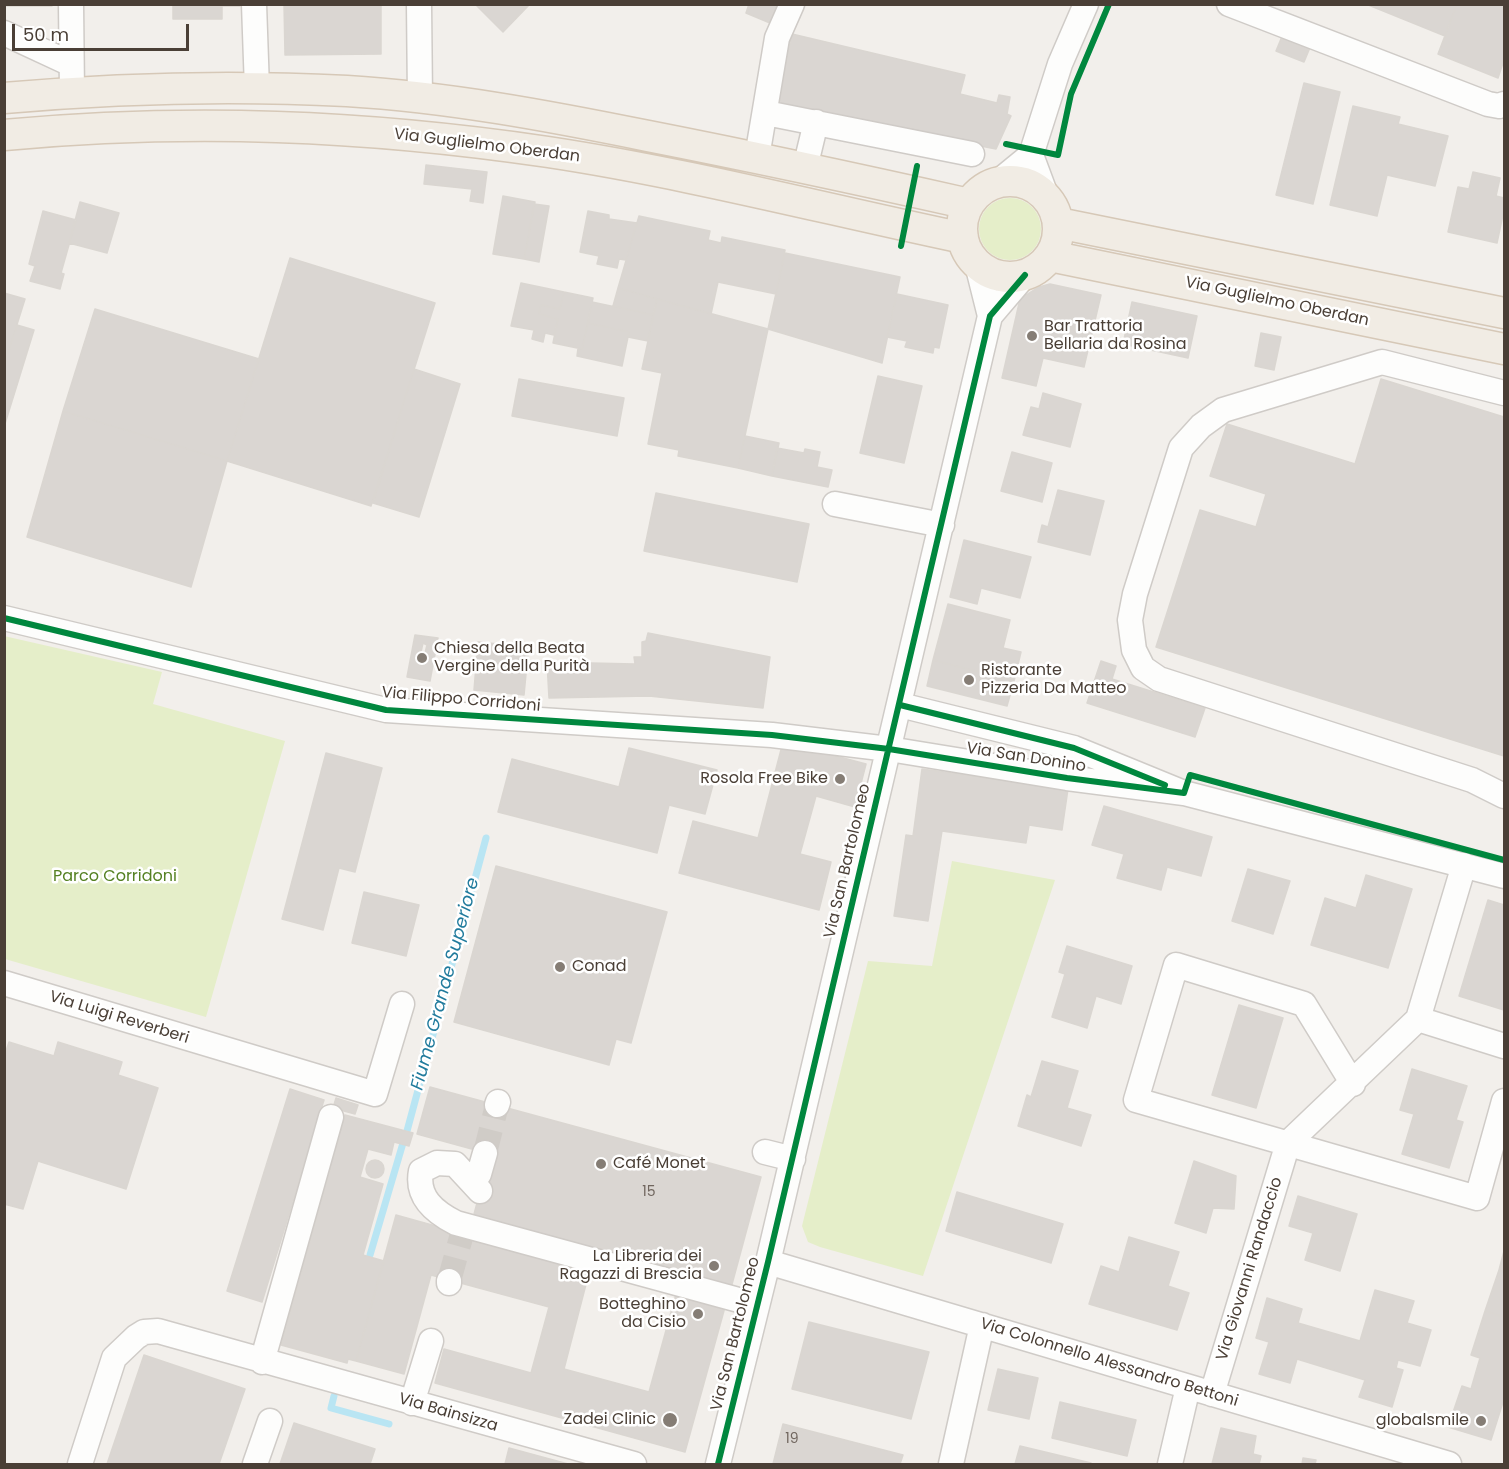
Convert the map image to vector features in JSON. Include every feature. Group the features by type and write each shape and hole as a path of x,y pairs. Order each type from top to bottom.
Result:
{"main road":[{"path":"67,83 78,114 136,114 171,124"},
{"path":"4,98 67,83 151,88 348,91 551,117 757,157 969,204"},
{"name":"Via Guglielmo Oberdan","path":"4,135 171,124 326,127 549,152 693,179 963,238"},
{"path":"998,182 976,194 969,204 963,221 963,238 971,257 977,264 1000,276 1025,275 1039,268 1050,256 1056,246 1053,210"},
{"name":"Via Guglielmo Oberdan","path":"998,182 1025,183 1053,210 1504,313"},
{"name":"Via Guglielmo Oberdan","path":"1050,256 1504,349"}],"street":[{"path":"67,83 71,4"},
{"path":"254,4 257,89"},
{"path":"419,4 420,99"},
{"path":"757,157 777,38 792,4"},
{"path":"1229,4 1488,104 1499,106 1504,104"},
{"path":"998,182 1031,155 1079,7"},
{"path":"4,33 67,83"},
{"path":"776,115 972,154"},
{"path":"805,168 816,123"},
{"path":"1031,155 1053,210"},
{"name":"Via San Bartolomeo","path":"718,1464 793,1159 990,316 977,264"},
{"name":"Via San Bartolomeo","path":"990,316 1025,275"},
{"path":"1504,393 1382,362 1223,410 1201,426 1181,448 1134,594 1130,620 1134,650 1143,668 1159,679 1472,780 1504,796"},
{"path":"835,504 942,525"},
{"name":"Via Filippo Corridoni","path":"4,618 386,710 772,735 889,749"},
{"name":"Via San Donino","path":"900,705 1074,748 1184,793"},
{"name":"Via San Donino","path":"889,749 1067,778 1184,793 1504,876"},
{"path":"1288,1143 1353,1084 1418,1019 1464,865"},
{"path":"1353,1084 1304,1004 1176,965 1136,1100 1477,1198 1504,1101"},
{"name":"Via Luigi Reverberi","path":"5,983 375,1094 402,1004"},
{"path":"1418,1019 1504,1046"},
{"path":"262,1362 331,1117"},
{"name":"Via Giovanni Randaccio","path":"1212,1394 1288,1143"},
{"path":"765,1152 793,1159"},
{"name":"Via San Bartolomeo","path":"464,1230 480,1178 455,1164 437,1163 422,1171 419,1182 421,1193 436,1212 464,1230 756,1305"},
{"name":"Via Colonnello Alessandro Bettoni","path":"768,1262 1212,1394 1419,1460 1449,1464"},
{"path":"951,1464 982,1326"},
{"name":"Via Bainsizza","path":"80,1464 114,1358 144,1332 158,1331 262,1362 634,1464"},
{"path":"412,1403 431,1341"},
{"path":"1170,1464 1188,1387"},
{"path":"255,1464 270,1420"}],"green space":[{"path":"1004,198 1016,198 1032,207 1039,217 1041,229 1039,241 1032,251 1016,260 1004,260 993,255 984,246 979,235 979,223 984,212 993,203"},
{"name":"Parco Corridoni","path":"4,636 162,672 153,704 285,741 206,1017 5,959"},
{"path":"952,861 1055,880 923,1276 820,1247 808,1242 802,1226 868,961 932,966"}],"building":[{"path":"4,4 52,4 52,6 4,6"},
{"path":"173,4 240,4 240,6 222,6 222,19 173,19"},
{"path":"284,4 381,4 381,54 285,55"},
{"path":"475,4 530,4 503,32"},
{"path":"749,4 778,4 770,23 746,13"},
{"path":"1366,4 1457,4 1445,36"},
{"path":"1457,4 1504,4 1504,60 1498,78 1438,54"},
{"path":"792,34 965,75 960,94 997,103 999,95 1010,97 1007,114 1011,116 996,149 776,106"},
{"path":"1283,34 1311,45 1304,62 1276,51"},
{"path":"1304,83 1340,92 1313,204 1276,195"},
{"path":"1353,106 1400,117 1398,124 1448,136 1435,186 1387,175 1377,216 1330,205"},
{"path":"426,165 487,172 483,203 470,201 472,189 424,184"},
{"path":"1473,172 1500,178 1496,196 1504,198 1504,210 1497,243 1448,232 1458,187 1469,189"},
{"path":"503,196 535,202 524,259 493,254"},
{"path":"80,202 119,213 107,253 69,243"},
{"path":"534,204 549,206 539,262 524,259"},
{"path":"43,211 76,220 61,273 64,274 60,289 30,281 35,266 29,264"},
{"path":"588,211 609,215 609,219 637,223 626,260 619,259 617,268 597,264 599,256 580,252"},
{"path":"639,216 710,231 708,240 721,243 722,237 785,250 776,294 718,282 711,314 618,288"},
{"path":"785,253 900,277 882,363 768,329"},
{"path":"290,258 435,303 371,506 227,461"},
{"path":"521,283 564,292 560,309 541,305 539,314 558,319 554,335 545,333 543,342 532,339 534,330 511,326"},
{"path":"1050,284 1101,295 1084,367 1043,358 1036,386 1002,378 1020,299 1039,287"},
{"path":"618,288 657,299 653,315 613,306"},
{"path":"564,292 593,298 582,349 553,343 558,319 539,314 541,305 560,309"},
{"path":"4,293 25,299 4,366"},
{"path":"897,294 948,305 939,348 934,347 933,353 905,347 907,341 887,337"},
{"path":"657,299 768,329 738,468 678,456 679,450 648,444 662,373 642,369"},
{"path":"592,302 653,315 648,341 628,337 629,332 588,323"},
{"path":"1132,302 1197,316 1188,358 1123,344"},
{"path":"95,309 259,359 227,461 63,411"},
{"path":"588,323 629,332 622,366 577,356 578,348 582,349"},
{"path":"17,325 34,330 4,427 4,366"},
{"path":"1261,333 1281,337 1274,370 1255,366"},
{"path":"414,369 460,384 419,517 373,503"},
{"path":"878,376 922,386 904,463 860,453"},
{"path":"519,379 624,398 617,436 512,416"},
{"path":"1381,379 1504,417 1504,756 1156,647 1200,510 1256,527 1266,494 1210,476 1227,424 1355,464"},
{"path":"1043,393 1081,404 1070,447 1023,435 1031,407 1039,409"},
{"path":"63,411 227,461 191,587 27,537"},
{"path":"745,436 779,443 772,476 738,468"},
{"path":"777,448 804,453 805,449 820,452 817,467 832,470 828,487 772,476"},
{"path":"1012,452 1052,463 1042,502 1001,491"},
{"path":"1058,490 1104,501 1090,555 1038,542 1042,525 1048,527"},
{"path":"656,493 809,524 797,582 644,551"},
{"path":"964,540 1031,557 1020,598 981,588 977,604 950,597"},
{"path":"948,604 1010,620 1003,648 1021,652 1014,681 933,660"},
{"path":"648,633 770,657 763,708 649,696 549,698 547,662 635,664 634,657 642,657 642,642 646,641"},
{"name":"Chiesa della Beata Vergine della Purità","path":"415,635 438,638 430,681 407,677"},
{"path":"478,642 499,644 499,650 528,653 524,695 474,690"},
{"path":"423,643 427,645 425,653 421,652"},
{"path":"933,660 1014,681 1007,706 927,686"},
{"path":"1101,661 1116,666 1112,679 1205,708 1195,737 1087,703"},
{"path":"783,742 866,764 855,807 816,796 800,854 831,862 819,910 679,873 693,821 758,838"},
{"path":"629,748 717,770 705,814 669,805 657,853 498,812 512,759 619,787"},
{"path":"326,753 382,768 355,872 339,868 323,930 282,919"},
{"path":"922,769 1068,789 1062,830 1029,825 1026,843 942,831 928,921 894,916 906,835 913,836"},
{"path":"1104,806 1212,837 1201,876 1167,867 1161,890 1117,878 1124,854 1092,845"},
{"name":"Conad","path":"496,866 667,912 631,1043 616,1039 609,1065 454,1022"},
{"path":"1248,869 1290,881 1273,934 1232,921"},
{"path":"1366,875 1412,889 1388,968 1311,945 1325,898 1356,908"},
{"path":"364,892 419,905 406,956 352,943"},
{"path":"1488,900 1504,905 1504,1010 1459,996"},
{"path":"1067,946 1132,966 1121,1004 1096,996 1087,1028 1052,1017 1065,974 1059,972"},
{"path":"1239,1005 1283,1018 1256,1108 1212,1095"},
{"path":"9,1042 54,1056 58,1042 122,1062 118,1075 158,1088 126,1189 38,1161 23,1209 4,1204 4,1057"},
{"path":"1042,1061 1078,1071 1067,1108 1091,1115 1081,1146 1018,1126 1027,1095 1031,1097"},
{"path":"1412,1069 1467,1086 1456,1120 1463,1122 1449,1168 1402,1154 1414,1114 1400,1110"},
{"path":"430,1087 761,1177 731,1288 473,1218 490,1154 417,1134"},
{"path":"290,1089 324,1100 262,1302 227,1291"},
{"path":"336,1098 358,1105 355,1114 333,1108"},
{"path":"345,1115 413,1133 409,1146 394,1142 391,1155 368,1149 360,1177 383,1184 363,1255 384,1261 356,1361 348,1359 347,1363 281,1345"},
{"path":"375,1160 381,1163 384,1169 381,1175 375,1178 369,1175 366,1169 369,1163"},
{"path":"1194,1161 1236,1176 1234,1209 1213,1208 1206,1233 1175,1223"},
{"path":"957,1192 1063,1224 1051,1263 946,1231"},
{"path":"1298,1196 1357,1214 1340,1271 1305,1260 1313,1233 1289,1226"},
{"path":"396,1215 590,1269 564,1369 649,1392 676,1294 725,1307 685,1452 435,1383 444,1349 531,1373 549,1307 431,1275 404,1374 356,1361"},
{"path":"1129,1237 1179,1252 1168,1286 1189,1293 1177,1330 1089,1304 1101,1266 1119,1272"},
{"path":"1504,1251 1504,1272 1499,1270"},
{"path":"1499,1270 1504,1272 1504,1317 1485,1311"},
{"path":"1375,1290 1414,1301 1407,1323 1431,1330 1420,1366 1398,1360 1396,1368 1403,1370 1392,1407 1359,1397 1365,1380 1297,1359 1290,1383 1259,1374 1269,1342 1256,1338 1267,1298 1302,1309 1298,1323 1360,1341"},
{"path":"1485,1311 1504,1317 1504,1399 1491,1440 1448,1427 1462,1386 1471,1389 1480,1358 1471,1355"},
{"path":"809,1322 929,1352 911,1419 792,1389"},
{"path":"144,1355 245,1389 219,1464 107,1464"},
{"path":"998,1369 1038,1378 1029,1419 988,1410"},
{"path":"1060,1402 1136,1420 1127,1456 1052,1438"},
{"path":"294,1423 375,1449 370,1464 280,1464"},
{"path":"783,1424 903,1455 900,1464 773,1464"},
{"path":"1221,1428 1256,1436 1253,1454 1261,1456 1259,1464 1212,1464"},
{"path":"1020,1446 1091,1463 1091,1464 1015,1464"},
{"path":"509,1448 568,1464 505,1464"},
{"path":"1303,1458 1316,1460 1315,1464 1302,1464"}],"waterway":[{"name":"Fiume Grande Superiore","path":"407,1131 486,838"},
{"name":"Fiume Grande Superiore","path":"370,1255 403,1143"},
{"name":"Fiume Grande Superiore","path":"334,1396 331,1408 389,1424"}],"tunnel":[{"path":"485,1153 497,1105"},
{"path":"449,1281 462,1234"}],"cycle path":[{"path":"1006,144 1058,155 1071,94 1109,4"},
{"path":"901,246 917,166"},
{"path":"718,1464 768,1262 990,316 1025,275"},
{"path":"4,618 386,710 772,735 889,749 1067,778 1184,793"},
{"path":"900,705 1074,748 1165,785"},
{"path":"1184,793 1190,775 1504,860"}],"place":[{"name":"Bar Trattoria Bellaria da Rosina","path":"1032,336"},
{"name":"Chiesa della Beata Vergine della Purità","path":"422,658"},
{"name":"Ristorante Pizzeria Da Matteo","path":"969,680"},
{"name":"Rosola Free Bike","path":"840,779"},
{"name":"Conad","path":"560,967"},
{"name":"Café Monet","path":"601,1164"},
{"name":"La Libreria dei Ragazzi di Brescia","path":"714,1266"},
{"name":"Botteghino da Cisio","path":"698,1314"},
{"name":"Zadei Clinic","path":"670,1420"},
{"name":"globalsmile","path":"1481,1421"}]}
